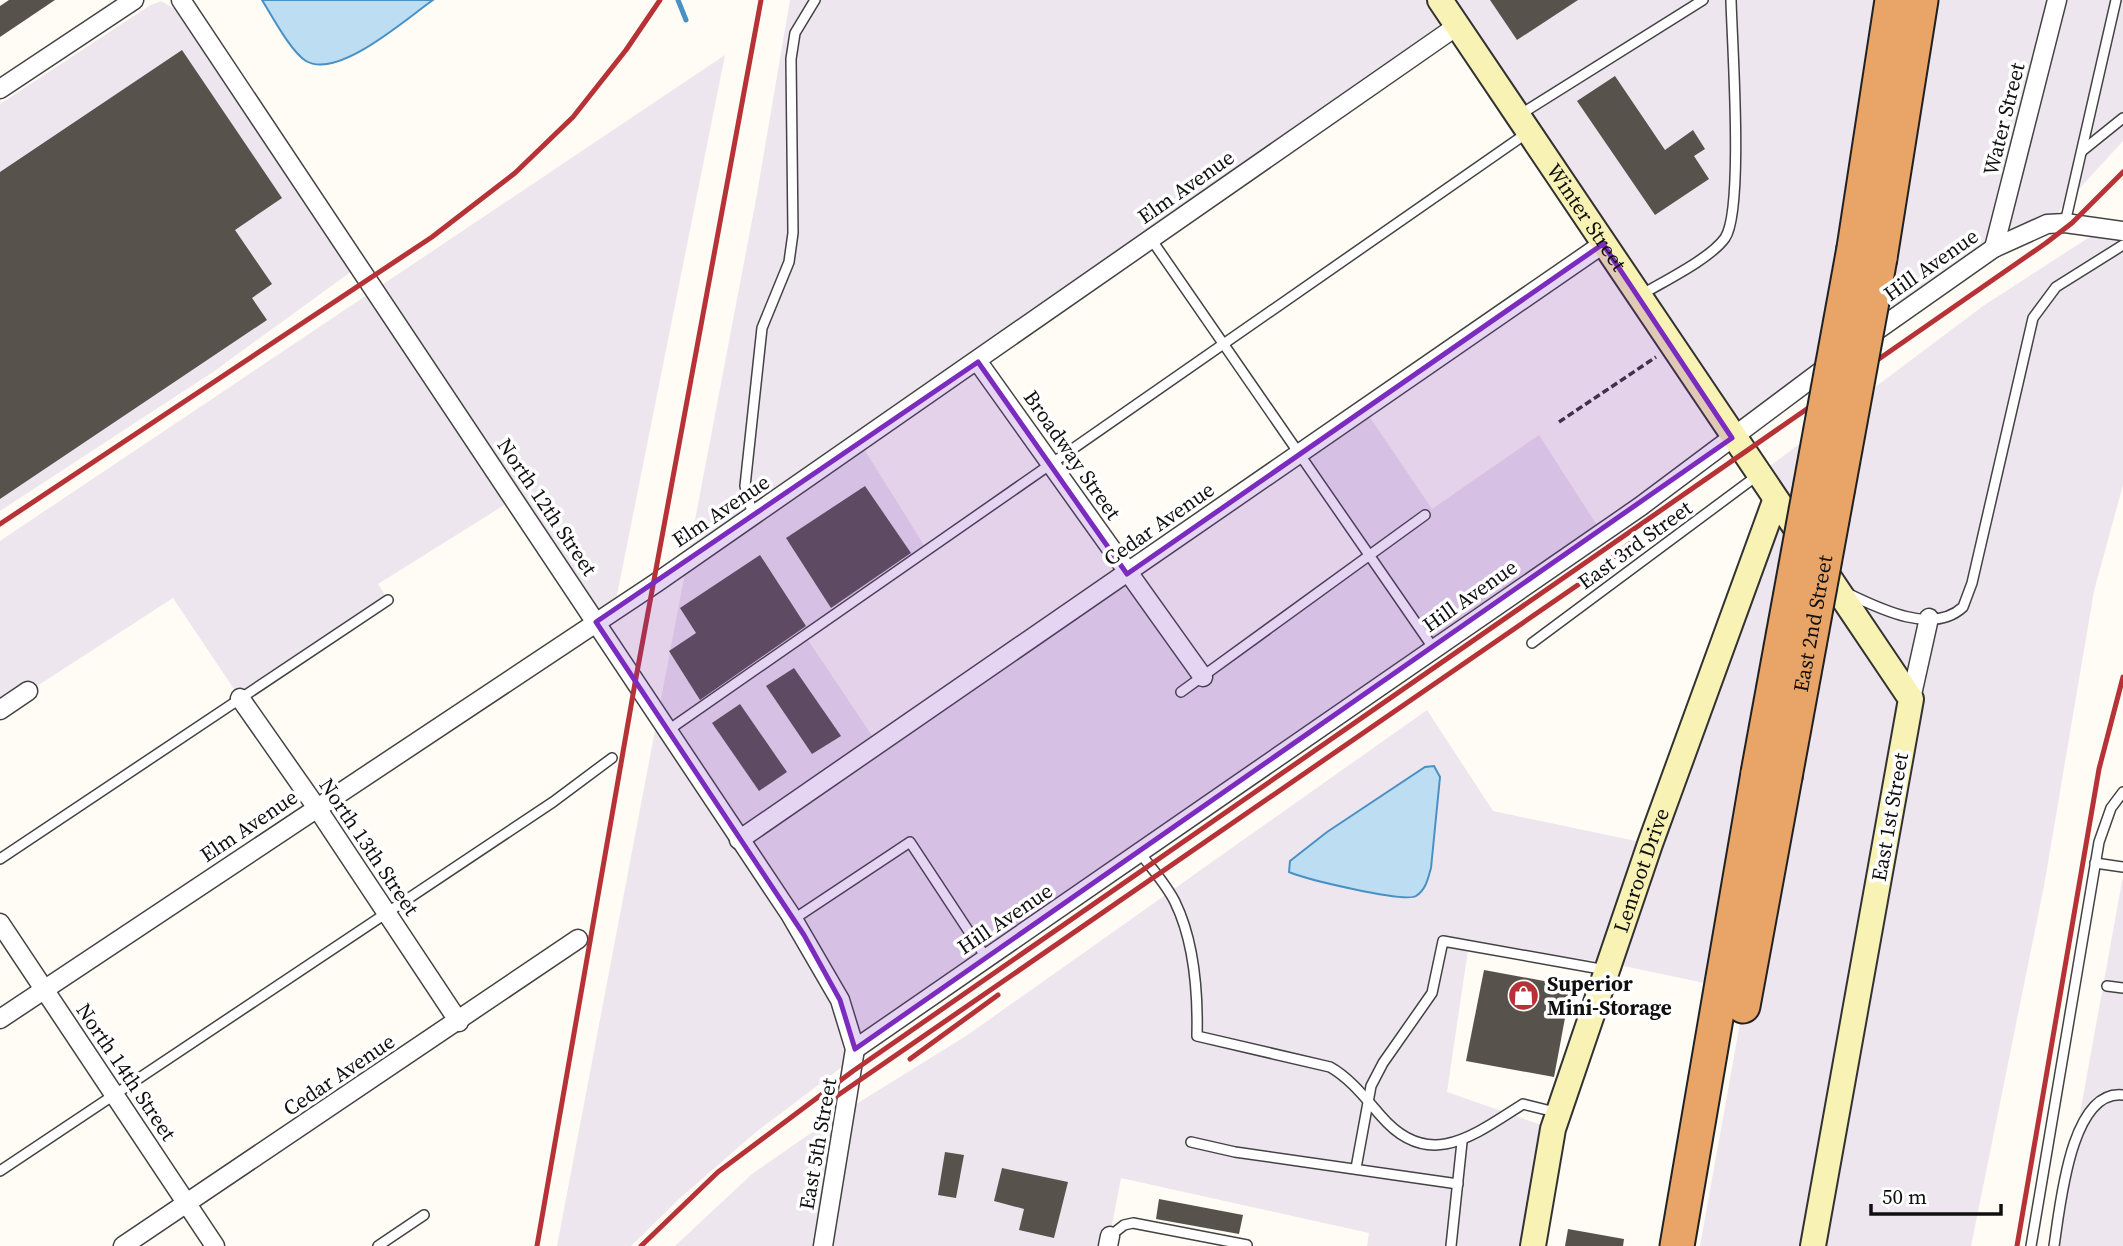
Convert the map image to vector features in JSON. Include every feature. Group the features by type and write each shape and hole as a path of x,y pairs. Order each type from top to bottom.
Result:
{"highway":[{"name":"East 2nd Street","path":"1867,253 1892,0"},
{"name":"East 2nd Street","path":"1677,1246 1771,775 1867,253 1921,0"},
{"name":"East 2nd Street","path":"1700,1246 1771,775"}],"street":[{"path":"0,89 134,0"},
{"name":"North 12th Street","path":"181,0 794,919 840,1000 855,1049"},
{"name":"Winter Street","path":"1440,0 1732,438"},
{"name":"Water Street","path":"1994,248 2057,0"},
{"name":"Elm Avenue","path":"0,1019 753,516 978,362 1457,26"},
{"name":"Hill Avenue","path":"855,1049 1632,512 1845,353 1994,248 2047,224 2065,223 2123,230"},
{"name":"Cedar Avenue","path":"740,840 1603,244"},
{"name":"Broadway Street","path":"978,362 1203,677"},
{"path":"1732,438 1911,699"},
{"name":"Lenroot Drive","path":"1533,1246 1559,1113 1607,970 1775,501"},
{"path":"1911,699 1929,618"},
{"path":"0,710 28,691"},
{"name":"North 13th Street","path":"240,698 317,808 459,1022"},
{"name":"East 1st Street","path":"1813,1246 1911,699"},
{"name":"North 14th Street","path":"0,923 215,1246"},
{"name":"Cedar Avenue","path":"123,1246 459,1022 578,939"},
{"name":"East 5th Street","path":"823,1246 855,1049"}],"lane":[{"path":"753,516 746,486 762,328 792,247 792,45 801,22 815,0"},
{"path":"667,731 1224,344 1523,124 1703,0"},
{"path":"1639,297 1708,253 1720,244 1730,229 1735,188 1731,0"},
{"path":"2065,223 2116,0"},
{"path":"2082,151 2123,118"},
{"path":"1151,239 1434,649"},
{"path":"1835,588 1890,612 1929,618 1951,616 1967,600 2029,332 2037,308 2067,278 2123,245"},
{"name":"East 3rd Street","path":"1532,643 1758,475"},
{"path":"1181,692 1425,514"},
{"path":"0,859 388,600"},
{"path":"0,1171 553,802 612,758"},
{"path":"2031,1246 2095,863 2105,821 2123,792"},
{"path":"794,919 910,842 987,958"},
{"path":"1140,853 1167,888 1179,912 1195,985 1197,1036 1323,1064 1338,1071 1406,1139 1424,1144 1462,1142 1523,1104 1559,1113"},
{"path":"2095,863 2123,867"},
{"path":"1356,1168 1367,1100 1375,1075 1432,993 1443,941 1607,970"},
{"path":"2108,986 2123,988"},
{"path":"2054,1246 2071,1157 2083,1120 2100,1100 2123,1095"},
{"path":"1191,1142 1235,1152 1458,1184"},
{"path":"1451,1246 1462,1142"},
{"path":"378,1246 424,1215"},
{"path":"1109,1241 1124,1224 1133,1223 1247,1245"}],"path":[{"path":"1559,422 1672,347"}],"highlighted area":[{"path":"1603,244 1732,438 855,1049 840,1000 804,935 596,622 978,362 1127,574"}],"shaded area":[{"path":"790,0 2123,0 2123,141 2047,224 1994,248 1732,438 1457,26 864,449 927,550 806,637 877,743 1127,574 1203,676 1370,556 1300,455 1367,413 1432,509 1539,435 1602,533 854,1058 756,1132 679,1199 631,1246 557,1246 757,194"},
{"path":"161,1 175,9 352,271 213,372 0,511 0,104 149,6"},
{"path":"725,55 614,610 596,622 514,499 378,584 388,600 240,698 173,598 0,710 0,541"},
{"path":"2105,227 2123,231 2123,485 2094,591 2044,886 1971,1246 1700,1246 1784,778 1723,987 1610,963 1469,943 1447,1092 1553,1129 1533,1246 1367,1246 1369,1233 1121,1178 1108,1246 675,1246 752,1174 824,1124 966,1036 1427,710 1493,811 1650,844 1775,502 1758,475 1983,306"},
{"path":"2123,876 2123,1246 2056,1246"}],"water":[{"path":"262,0 433,0 353,55 320,65 306,61 294,50"},
{"path":"1434,766 1440,777 1431,868 1428,880 1416,896 1375,893 1333,885 1289,872 1290,861 1327,832 1425,767"}],"building":[{"path":"9,0 55,0 0,37 0,6"},
{"path":"1490,0 1578,0 1517,40"},
{"path":"182,50 282,198 235,230 272,284 252,298 267,320 0,499 0,172"},
{"path":"1615,76 1665,150 1693,130 1705,149 1694,156 1709,179 1655,215 1577,101"},
{"path":"865,486 911,553 831,608 786,538"},
{"path":"760,555 806,626 700,700 669,651 696,633 680,608"},
{"path":"794,668 841,736 812,754 766,686"},
{"path":"740,704 787,772 759,791 712,723"},
{"path":"1484,970 1571,986 1554,1077 1466,1061"},
{"path":"945,1152 964,1155 956,1198 938,1195"},
{"path":"1002,1168 1068,1182 1054,1238 1019,1230 1024,1209 994,1201"},
{"path":"1159,1199 1243,1215 1239,1234 1156,1219"},
{"path":"1568,1229 1624,1239 1623,1246 1565,1246"}],"waterway":[{"path":"678,0 686,20"}],"railway":[{"path":"0,524 432,237 515,173 573,117 626,50 660,0"},
{"path":"537,1246 635,683 761,0"},
{"path":"641,1246 718,1172 853,1071 2046,243 2072,223 2123,172"},
{"path":"828,1102 1585,580 1629,544"},
{"path":"2017,1246 2099,769 2123,677"},
{"path":"910,1059 998,995"}],"place":[{"name":"Superior Mini-Storage","path":"1524,996"}]}
